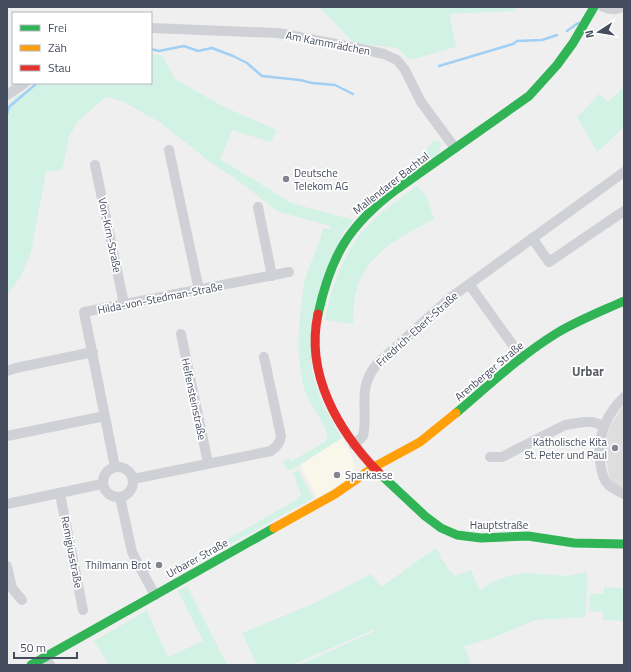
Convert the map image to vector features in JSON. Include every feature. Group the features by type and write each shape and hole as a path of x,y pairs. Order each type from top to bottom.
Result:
{"street":[{"name":"Mallendarer Bachtal","path":"374,468 354,445 331,407 326,397 318,370 316,356 316,326 318,311 326,283 338,252 364,216 412,179 529,96 538,88 574,43 594,7"},
{"path":"603,7 617,10 622,7"},
{"name":"Am Kammrädchen","path":"152,28 278,33 384,54 397,60 405,70 421,102 455,148"},
{"path":"7,95 24,84"},
{"path":"169,150 199,290"},
{"name":"Von-Kirn-Straße","path":"95,165 124,304"},
{"name":"Friedrich-Ebert-Straße","path":"354,445 363,436 364,390 373,369 433,312 468,284 624,172"},
{"path":"258,207 272,276"},
{"path":"532,238 549,262 624,210"},
{"name":"Hilda-von-Stedman-Straße","path":"115,467 84,312 289,272"},
{"name":"Friedrich-Ebert-Straße","path":"468,284 522,358"},
{"name":"Arenberger Straße","path":"374,468 424,439 522,358 555,334 624,301"},
{"name":"Helfensteinstraße","path":"181,334 208,463"},
{"path":"7,371 92,352"},
{"path":"133,479 271,450 279,444 281,436 264,357"},
{"path":"620,492 606,483 602,470 600,445 607,418 624,397"},
{"path":"7,436 105,416"},
{"path":"490,457 502,457 565,425 593,422 604,426"},
{"path":"115,467 124,468 131,474 133,479 133,484 129,492 120,497 107,493 102,484 102,480 107,471 115,467"},
{"name":"Hauptstraße","path":"374,468 434,522 449,532 457,535 482,538 530,536 580,543 624,544"},
{"name":"Urbarer Straße","path":"31,665 48,661 155,595 335,494 374,468"},
{"path":"7,504 102,484"},
{"name":"Remigiusstraße","path":"60,494 83,610"},
{"path":"120,497 132,552 155,595"},
{"path":"7,566 12,588 22,600"}],"shaded area":[{"name":"Katholische Kita St. Peter und Paul","path":"624,405 624,489 612,483 609,476 605,454 607,435 611,424"},
{"path":"342,438 353,458 355,467 353,472 346,480 317,498 300,465"}],"green space":[{"path":"319,7 515,7 516,11 449,14 456,47 410,60 397,48 354,43"},
{"path":"152,54 162,55 175,79 222,106 277,130 271,142 232,130 220,159 291,203 350,219 355,218 342,234 311,368 324,404 342,438 291,470 287,469 283,462 289,458 292,461 325,442 328,437 323,424 306,395 300,368 299,339 302,297 306,276 323,228 330,229 331,226 279,212 236,179 210,162 161,123 122,101 106,97 78,121 69,137 62,170 46,171 31,252 21,276 7,295 7,107 15,97 39,84 152,84"},
{"path":"624,87 624,127 597,152 577,117 599,94 608,102"},
{"path":"436,140 440,141 441,145 436,156 428,160 420,160 432,142"},
{"path":"417,186 427,198 434,219 396,240 385,248 366,269 355,296 353,324 325,320 330,297 338,273 355,241 374,219"},
{"path":"298,470 313,498 179,573 177,564 205,552 298,499 301,494 293,473"},
{"path":"436,548 441,556 440,557 454,576 471,570 480,591 491,583 505,577 523,573 568,576 587,572 586,617 535,620 492,638 464,646 471,665 299,665 375,631 375,629 292,665 257,665 242,633 315,603 371,574 381,587"},
{"path":"187,586 227,665 109,665 94,641 144,612 146,609 168,657 203,641 178,591"},
{"path":"604,587 624,588 624,621 603,620 603,612 589,611 590,594 604,594"}],"waterway":[{"path":"567,31 578,23"},
{"path":"439,66 513,44 517,41 542,40 557,35"},
{"path":"152,49 159,51 184,46 198,51 212,48 247,63 262,76 335,85 353,94"},
{"path":"7,114 9,107 36,84"}],"traffic: fast":[{"path":"318,314 323,293 336,258 344,243 366,215 397,189 529,96 557,65 573,43 594,7"},
{"path":"456,413 505,371 557,333 624,301"},
{"path":"379,473 425,516 441,528 457,535 481,538 528,536 574,543 624,544"},
{"path":"31,665 274,528"}],"traffic: slow":[{"path":"274,528 335,494 374,467 420,442 456,413"}],"traffic: jam":[{"path":"318,314 315,336 316,358 321,380 328,400 350,439 379,473"}],"place":[{"name":"Deutsche Telekom AG","path":"286,179"},
{"name":"Katholische Kita St. Peter und Paul","path":"615,448"},
{"name":"Sparkasse","path":"337,475"},
{"name":"Thilmann Brot","path":"159,565"}],"district":[{"name":"Urbar","path":"588,371"}]}
